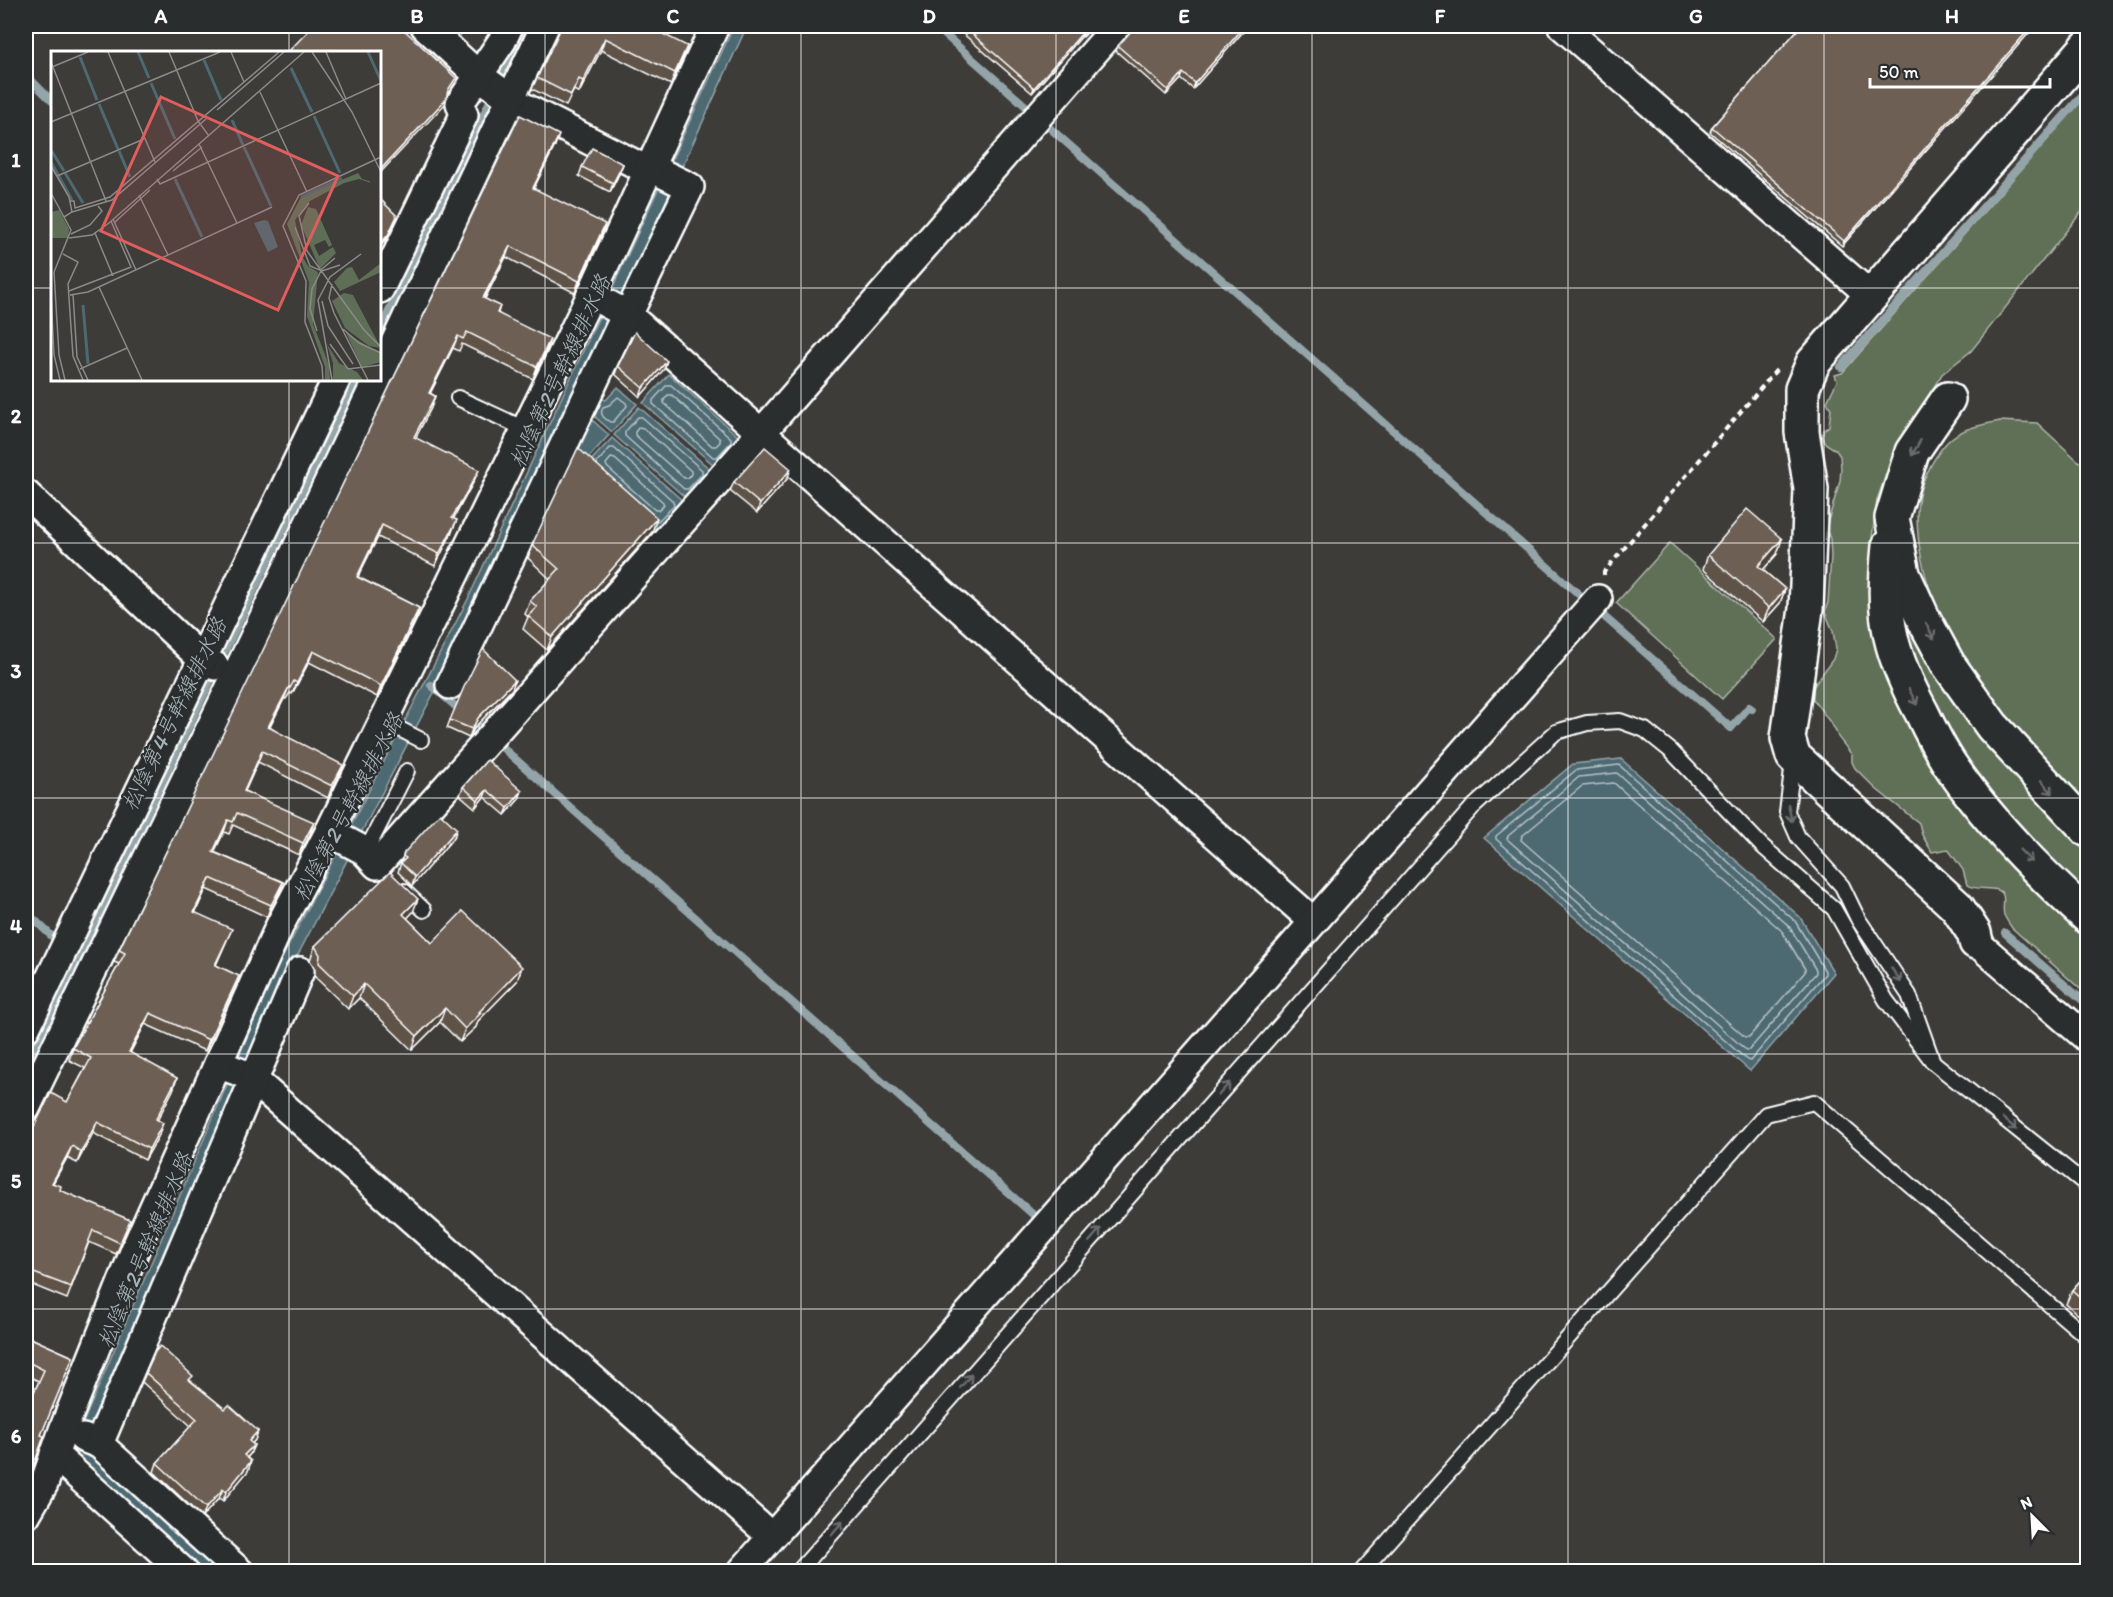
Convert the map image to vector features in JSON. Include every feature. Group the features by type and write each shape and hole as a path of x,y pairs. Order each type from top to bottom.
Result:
{"main road":[{"path":"1976,942 1974,933 1957,907 1793,756 1788,738 1806,609 1811,489 1802,432 1802,389 1813,363 2088,46"},
{"path":"1948,399 1912,452 1892,518 1885,586 1891,637 1907,685 1952,768 2012,842 2088,917"},
{"path":"1892,518 1903,574 1948,664 1992,726 2082,825"}],"street":[{"path":"425,26 495,87 690,187 625,314 455,673 425,650"},
{"path":"381,372 495,87 502,40 508,26"},
{"path":"381,288 464,115 460,103 495,87 545,26"},
{"path":"77,1441 136,1247 221,1066 280,925 333,834 425,650 525,429 594,297 715,26"},
{"path":"333,834 377,864 762,432 1117,26"},
{"path":"1562,26 1870,295"},
{"path":"594,297 625,314 762,432 1313,921"},
{"path":"26,1108 219,667 336,381"},
{"path":"26,1028 219,667 376,381"},
{"path":"26,494 219,667"},
{"path":"464,568 497,583"},
{"path":"741,1572 1598,599"},
{"path":"1976,942 2088,1039"},
{"path":"26,1515 44,1484 77,1441 252,1078 300,971"},
{"path":"221,1066 252,1078 771,1536"},
{"path":"77,1441 184,1572"},
{"path":"77,1441 240,1572"}],"lane":[{"path":"458,398 525,429"},
{"path":"798,1572 1472,808 1556,732 1587,723 1620,721 1645,730 1671,751 1761,845 1834,909 1886,1000 1932,1062 2088,1186"},
{"path":"388,723 419,739"},
{"path":"1793,756 1787,812 1798,837 1842,886 1858,919 1909,995 1932,1062"},
{"path":"407,771 377,864 424,910"},
{"path":"1361,1572 1766,1114 1814,1102 2088,1338"}],"green space":[{"path":"2087,95 2087,205 1971,351 1942,374 1895,449 1877,500 1871,545 1871,591 1875,630 2040,890 2087,934 2087,995 2012,928 2004,915 2004,897 2001,892 1967,885 1963,870 1948,849 1932,852 1922,835 1919,823 1876,789 1855,768 1852,755 1813,699 1813,687 1833,659 1836,649 1833,631 1825,612 1828,602 1831,556 1830,539 1826,528 1840,481 1841,469 1840,456 1836,450 1825,443 1822,437 1824,430 1829,426 1831,409 1827,402 1837,381 1835,375 1842,373"},
{"path":"2000,421 2037,423 2087,469 2087,812 2008,721 1961,655 1942,620 1928,583 1919,544 1918,499 1923,482 1934,460 1955,435 1974,427"},
{"path":"1670,543 1777,639 1722,699 1616,603"},
{"path":"1907,616 1980,733 2050,816 2087,851 2087,896 2021,828 1962,752 1922,681 1906,640 1902,617"}],"water":[{"path":"734,26 747,26 479,606 288,974 85,1451 219,1571 198,1571 69,1456 274,974 468,599"},
{"path":"669,374 741,439 716,467 643,403"},
{"path":"618,387 637,404 612,432 593,415 600,398 606,400"},
{"path":"639,407 712,471 687,499 614,435"},
{"path":"591,419 609,435 583,464 574,456"},
{"path":"612,438 684,502 658,531 586,466"},
{"path":"1621,759 1800,917 1834,973 1750,1071 1484,838 1573,764"}],"building":[{"path":"313,26 400,26 456,78 448,90 446,99 381,169 381,51 289,51"},
{"path":"562,26 647,26 687,46 675,73 605,38 583,81 579,79 571,95 537,78"},
{"path":"963,26 1091,26 1034,88"},
{"path":"1133,26 1245,26 1195,83 1183,73 1168,90 1118,46"},
{"path":"1801,26 2032,26 1844,241 1712,127"},
{"path":"520,115 559,135 533,188 605,224 579,281 510,246 483,298 500,306 497,313 550,339 537,367 467,332 463,339 458,336 429,393 435,396 414,437 479,470 452,518 457,520 439,554 382,525 357,577 419,608 381,686 313,651 297,683 294,681 289,687 268,727 343,765 332,786 262,751 244,791 314,822 303,843 237,813 233,822 228,820 213,852 283,882 271,905 210,878 194,912 232,929 215,965 239,976 209,1040 150,1013 129,1052 177,1078 156,1119 163,1123 149,1149 97,1122 81,1152 72,1146 52,1183 61,1186 60,1190 130,1220 120,1243 93,1230 71,1287 34,1273 26,1292 26,1143 51,1093 67,1102 91,1058 73,1048 125,953 119,950"},
{"path":"592,148 623,164 613,183 582,167"},
{"path":"381,200 397,216 388,235 381,243"},
{"path":"635,332 667,361 643,388 618,366"},
{"path":"765,447 791,469 760,504 734,482"},
{"path":"578,448 657,518 552,637 528,616 537,607 530,601 559,569 532,545"},
{"path":"1747,509 1782,539 1758,566 1785,589 1769,608 1708,555"},
{"path":"483,649 515,680 478,718 472,729 450,720"},
{"path":"487,760 522,791 508,808 487,790 478,800 463,787"},
{"path":"440,813 457,829 415,877 401,863 406,858 403,856 404,853"},
{"path":"390,872 418,899 403,914 432,943 463,911 522,967 465,1029 445,1008 417,1036 364,984 353,996 319,963 320,955 315,946"},
{"path":"2088,1272 2088,1304 2072,1290"},
{"path":"26,1336 73,1357 41,1435 44,1436 33,1467 26,1464 26,1410 44,1370 26,1361"},
{"path":"160,1346 193,1376 189,1380 225,1409 229,1405 258,1431 249,1441 254,1445 244,1455 251,1461 226,1492 223,1489 206,1508 157,1463 197,1419 146,1373"}],"waterway":[{"name":"松陰第4号幹線排水路","path":"381,328 526,26"},
{"path":"935,26 1029,109"},
{"path":"26,75 51,100"},
{"path":"1841,367 2088,89"},
{"path":"1043,122 1582,597"},
{"name":"松陰第4号幹線排水路","path":"26,1064 355,381"},
{"path":"1600,613 1731,728 1749,707 1752,709"},
{"path":"431,685 484,731"},
{"path":"496,742 1037,1218"},
{"path":"26,912 57,941"},
{"path":"2005,933 2088,1005"}],"water label":[{"name":"松陰第2号幹線排水路","path":"560,371"},
{"name":"松陰第2号幹線排水路","path":"348,807"},
{"name":"松陰第2号幹線排水路","path":"145,1250"}]}
